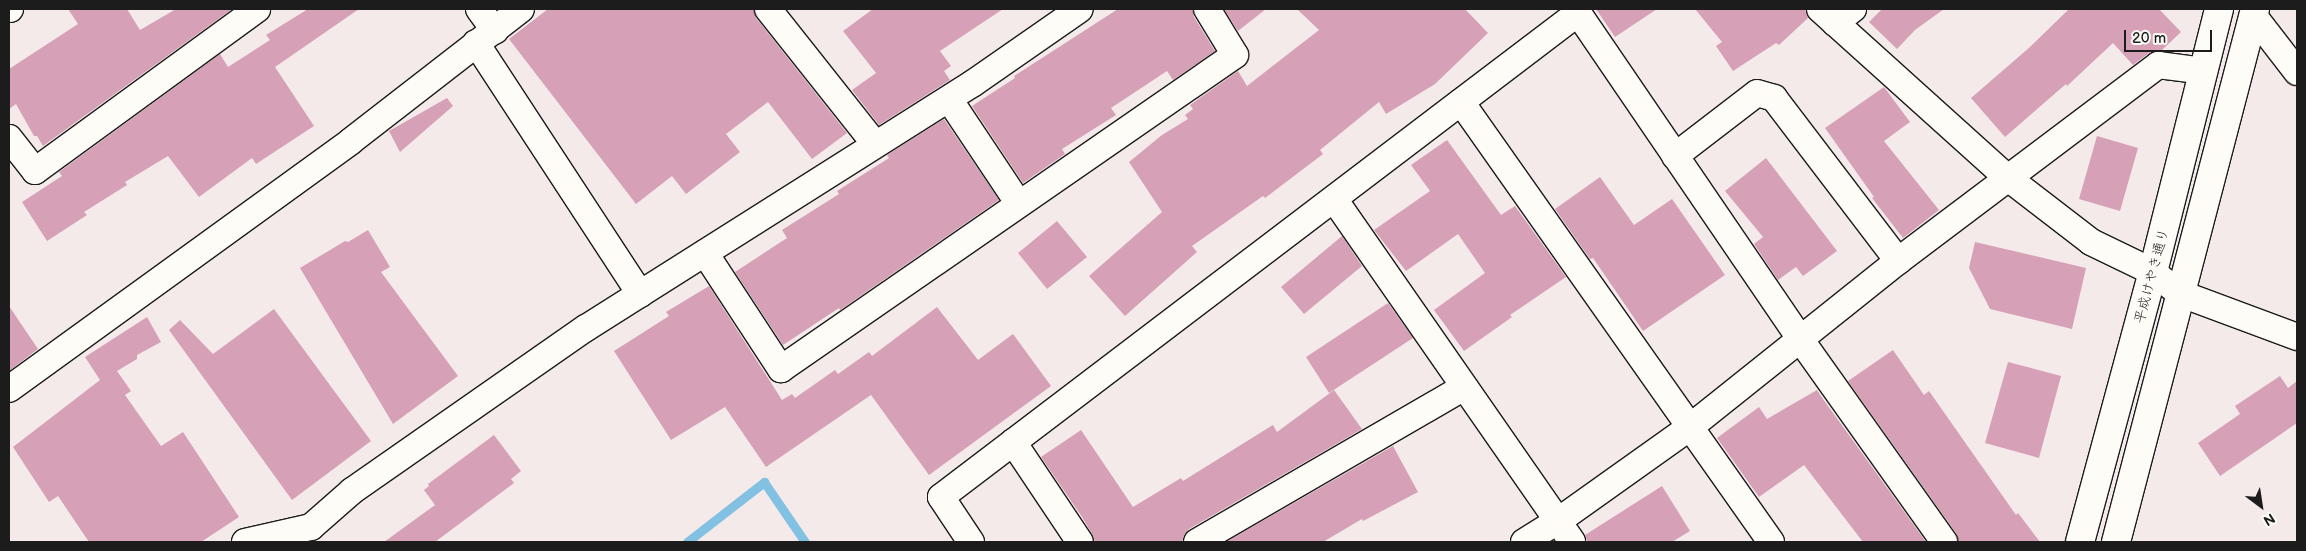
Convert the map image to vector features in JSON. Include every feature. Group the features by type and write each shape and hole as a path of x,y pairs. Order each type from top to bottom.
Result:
{"street":[{"path":"9,138 35,171 257,9"},
{"path":"479,9 485,37 640,294"},
{"path":"9,389 351,141 521,9"},
{"path":"768,9 875,144"},
{"path":"244,542 312,527 352,491 586,328 949,98 1080,9"},
{"path":"705,253 781,368 1235,55 1207,9"},
{"name":"平成けやき通り","path":"2080,542 2153,272 2219,9"},
{"path":"2254,12 2297,72"},
{"path":"2116,542 2179,293 2254,12"},
{"path":"971,542 941,497 1578,13 1800,339 1944,542"},
{"path":"1836,14 2008,178 2091,242 2153,272 2179,293 2297,338"},
{"path":"1524,542 1565,532 1689,428 1898,260 2158,65 2204,71"},
{"path":"1675,156 1757,93 1774,98 1898,260"},
{"path":"949,98 1019,204"},
{"path":"1462,102 1689,428 1771,542"},
{"path":"1334,199 1565,532"},
{"path":"1197,542 1464,387"},
{"path":"1013,442 1080,542"}],"building":[{"path":"68,9 127,9 140,30 176,9 232,9 43,146 37,136 34,136 16,104 9,109 9,69 78,24"},
{"path":"308,9 359,9 275,67 314,126 256,164 252,158 199,197 168,156 125,182 127,185 84,212 87,215 47,241 22,202 62,176 59,172 220,54 228,67 270,40 266,35"},
{"path":"548,9 753,9 756,18 847,133 812,159 768,102 726,134 740,152 686,194 672,176 636,204 509,39"},
{"path":"873,9 1003,9 940,51 951,66 944,71 950,80 879,125 852,90 876,73 843,31"},
{"path":"1118,9 1192,9 1194,17 1215,51 1173,80 1167,71 1111,108 1116,115 1062,149 1065,154 1023,183 972,106 1015,78 1014,76"},
{"path":"1224,9 1266,9 1238,31"},
{"path":"1297,9 1465,9 1488,33 1435,84 1386,114 1379,102 1320,150 1323,154 1265,198 1263,196 1192,246 1197,252 1125,316 1089,276 1162,212 1129,162 1162,135 1188,119 1185,115 1193,109 1190,105 1238,71 1247,86 1319,30"},
{"path":"1596,9 1657,9 1615,37"},
{"path":"1695,9 1805,9 1808,18 1779,45 1776,43 1733,71 1716,46 1722,42"},
{"path":"1882,9 1944,9 1915,30 1897,49 1869,22"},
{"path":"2069,9 2159,9 2181,32 2162,50 2149,53 2133,65 2113,43 2067,86 2066,84 2005,137 1971,98 2030,47"},
{"path":"1884,87 1910,122 1884,141 1939,210 1903,238 1872,198 1874,197 1825,128"},
{"path":"447,98 453,106 400,152 389,131"},
{"path":"944,119 999,200 840,310 839,308 783,345 735,272 787,238 782,230 839,194 837,191 889,158 887,155"},
{"path":"2097,136 2138,148 2120,211 2079,199"},
{"path":"1447,140 1501,215 1515,206 1566,277 1510,315 1512,317 1464,351 1434,310 1485,273 1458,234 1406,271 1374,230 1430,191 1411,165"},
{"path":"1766,158 1837,251 1803,276 1796,267 1778,280 1754,244 1763,237 1725,191"},
{"path":"1600,177 1634,225 1672,199 1725,275 1643,331 1593,258 1590,259 1555,209"},
{"path":"1057,221 1087,257 1047,289 1018,253"},
{"path":"368,230 390,267 381,272 458,376 393,424 300,268 345,241 348,242"},
{"path":"1342,236 1362,266 1304,314 1281,287"},
{"path":"1975,242 2086,268 2072,329 1990,309 1969,268"},
{"path":"709,286 782,400 792,394 795,398 835,370 838,374 869,352 872,356 937,307 978,360 1013,334 1051,386 929,475 871,395 766,467 725,407 671,440 614,351 669,316 666,312"},
{"path":"1388,303 1413,338 1329,393 1306,357"},
{"path":"9,306 38,349 9,371"},
{"path":"274,309 371,441 292,500 169,330 180,320 213,354"},
{"path":"147,317 161,342 137,355 137,359 117,371 131,391 125,395 161,446 183,432 239,517 201,542 89,542 58,496 49,502 13,447 100,380 85,357"},
{"path":"1893,350 1924,395 1929,391 2016,515 2018,513 2040,542 1959,542 1956,533 1848,381"},
{"path":"2008,362 2061,376 2039,458 1985,443"},
{"path":"2280,376 2288,388 2297,381 2297,423 2220,476 2198,443 2240,414 2235,406"},
{"path":"1334,390 1362,429 1189,529 1184,535 1182,542 1095,542 1082,517 1041,457 1081,430 1133,507 1181,478 1183,481 1273,425 1277,432"},
{"path":"1817,390 1926,542 1863,542 1804,465 1759,497 1717,438 1759,407 1767,419"},
{"path":"494,435 521,471 511,479 514,483 435,542 384,542 435,505 424,490 429,486 428,484"},
{"path":"1393,446 1418,492 1363,521 1362,519 1323,542 1226,542"},
{"path":"1662,486 1690,531 1672,542 1587,542 1585,535"}],"waterway":[{"path":"687,542 764,482 805,542"}]}
